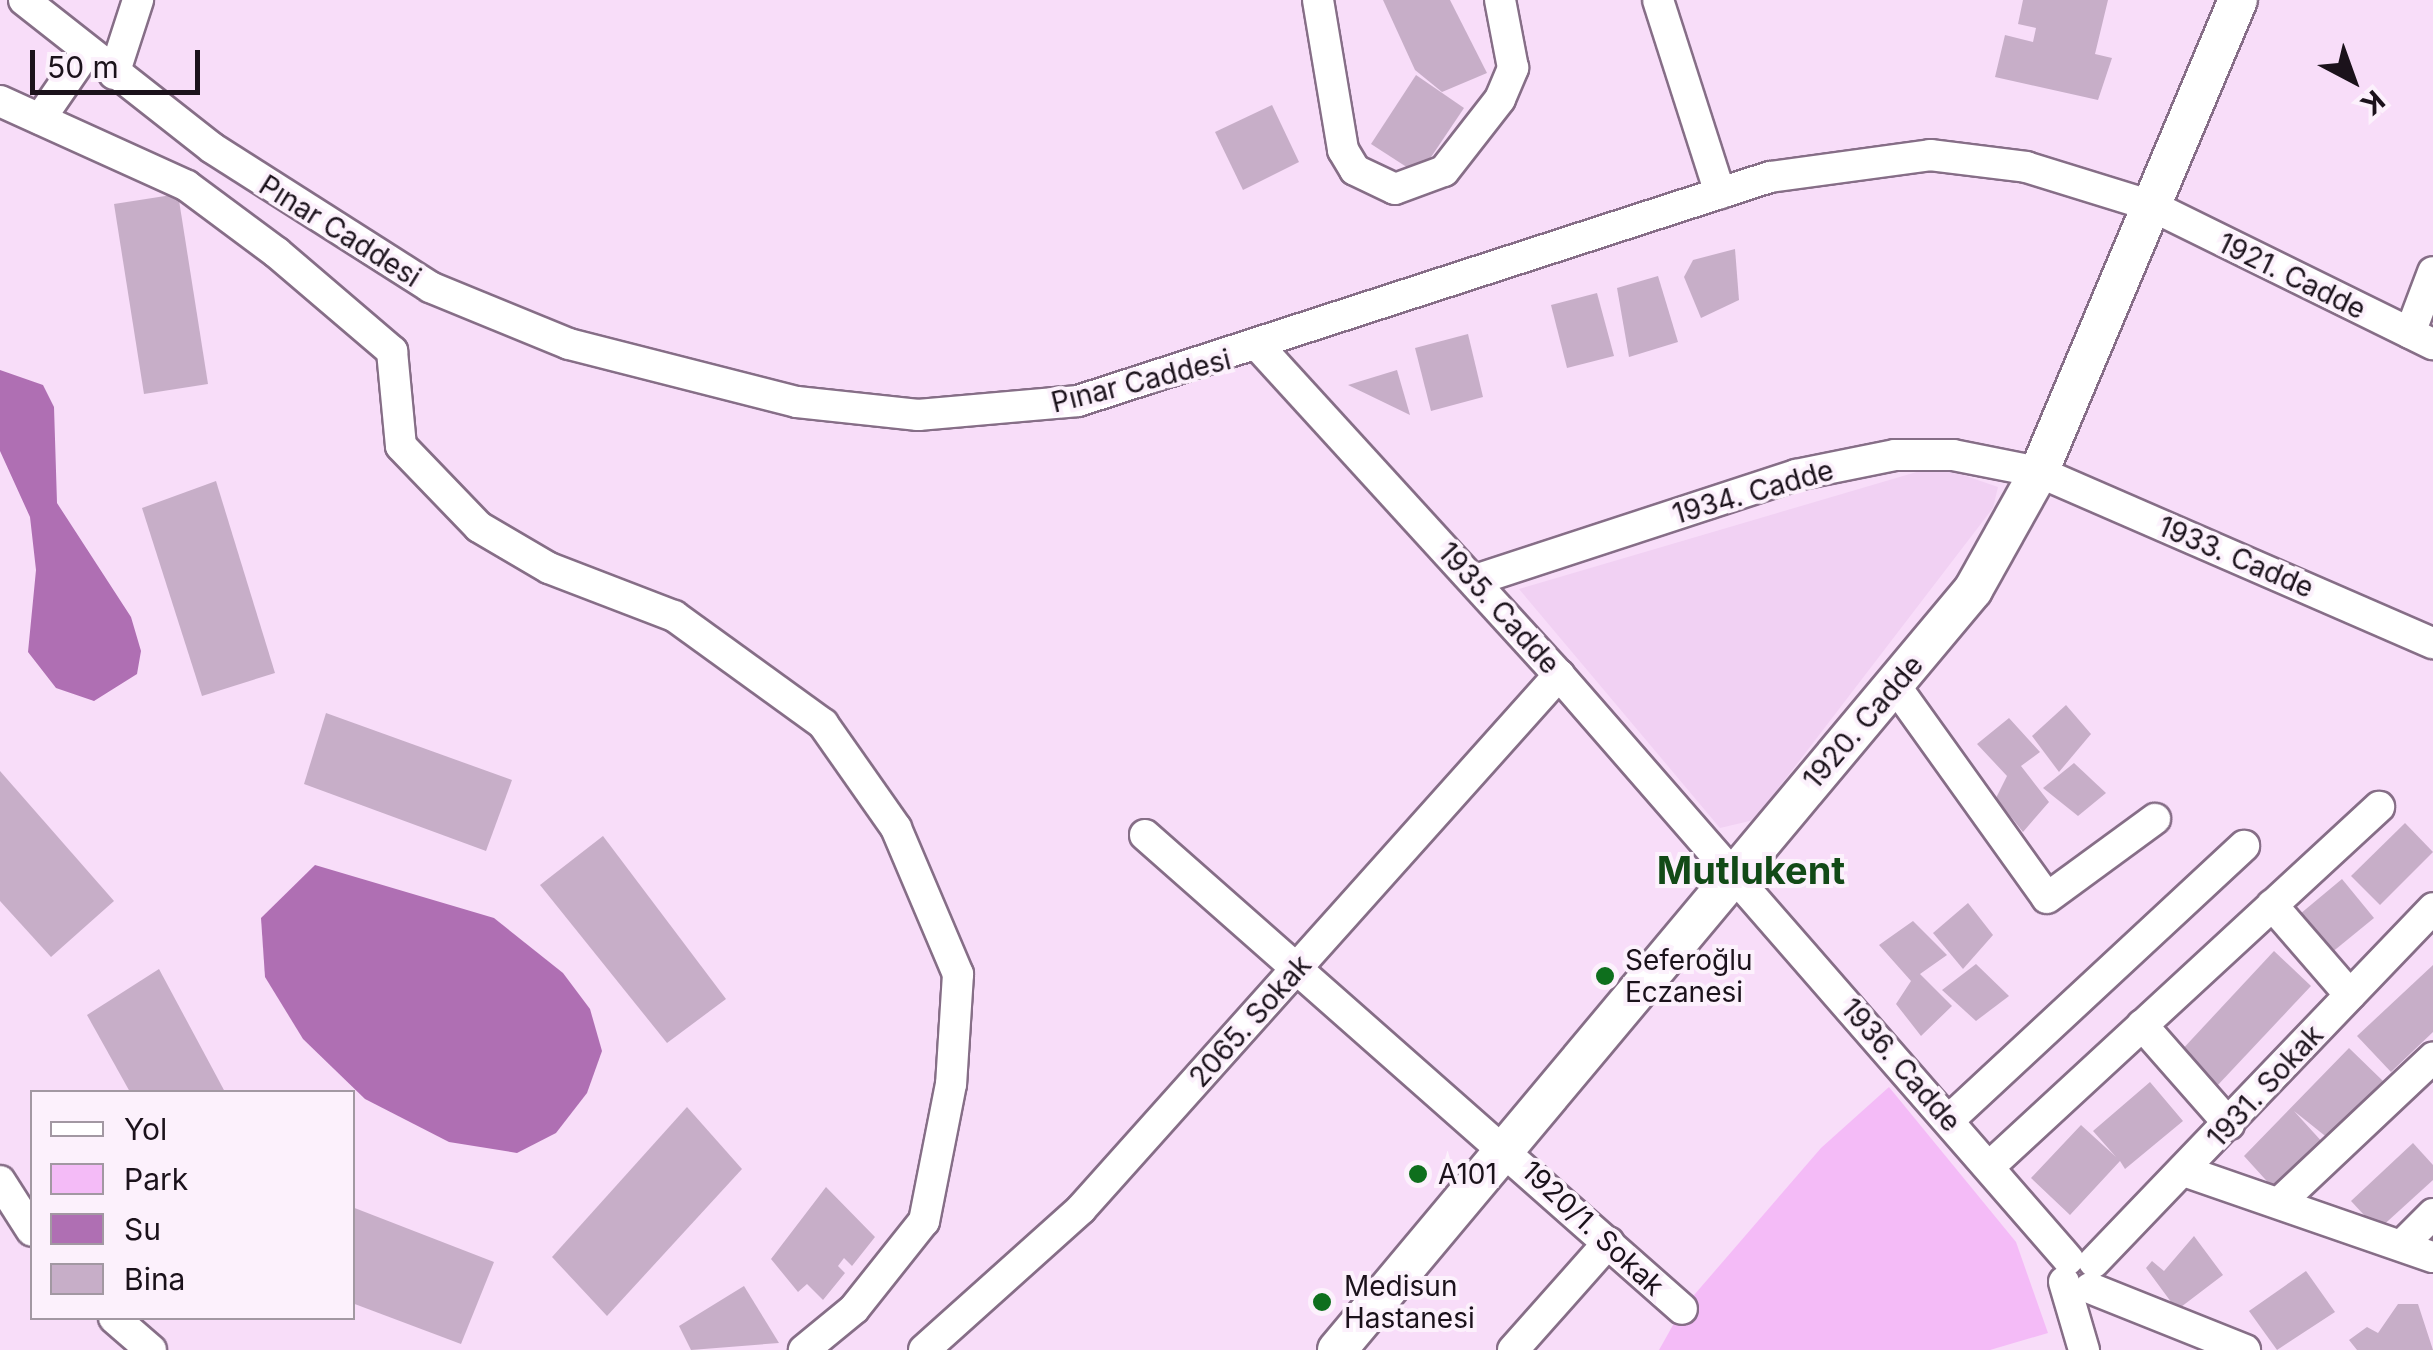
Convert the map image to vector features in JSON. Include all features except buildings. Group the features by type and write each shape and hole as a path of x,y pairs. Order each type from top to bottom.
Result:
{"main road":[{"name":"1920. Cadde","path":"1337,1350 1733,871 1896,687 1973,590 2039,472 2238,0"}],"street":[{"name":"Pınar Caddesi","path":"24,0 114,74 430,288 568,344 719,386 860,410 1025,410 1261,349 1720,194 1824,164 1930,156 2043,171 2152,206"},
{"path":"114,74 138,0"},
{"path":"1318,0 1343,150 1355,170 1395,190 1444,171 1500,98 1513,68 1500,0"},
{"path":"1658,0 1720,194"},
{"path":"40,119 86,52"},
{"path":"0,100 187,186 276,252 392,351 401,446 479,527 550,568 674,616 823,724 896,828 958,974 951,1084 924,1221 854,1310 804,1350"},
{"name":"1921. Cadde","path":"2152,206 2422,338"},
{"path":"2422,338 2433,272"},
{"name":"1935. Cadde","path":"1261,349 1475,580 1733,871"},
{"name":"1934. Cadde","path":"1475,580 1777,481 1895,455 2039,472"},
{"name":"1933. Cadde","path":"2039,472 2433,643"},
{"name":"2065. Sokak","path":"924,1350 1081,1208 1559,675"},
{"path":"1896,687 2047,898 2154,820"},
{"path":"1989,1167 2379,806"},
{"name":"1920/1. Sokak","path":"1145,835 1504,1146 1682,1309"},
{"path":"1949,1120 2244,846"},
{"name":"1936. Cadde","path":"1733,871 2079,1273 2084,1350"},
{"path":"2272,905 2350,995"},
{"name":"1931. Sokak","path":"2079,1273 2184,1171 2433,908"},
{"path":"2142,1026 2229,1124"},
{"path":"2279,1202 2433,1058"},
{"path":"2184,1171 2404,1243 2433,1258"},
{"path":"0,1181 30,1227"},
{"path":"2404,1243 2433,1214"},
{"path":"1513,1350 1609,1242"},
{"path":"2079,1273 2245,1350"},
{"path":"116,1320 151,1350"}],"shaded area":[{"path":"1937,466 1998,487 1993,508 1754,820 1720,828 1519,589"}],"green space":[{"path":"1889,1087 2016,1242 2048,1333 1990,1350 1659,1350 1682,1309 1821,1148"}],"water":[{"path":"0,370 43,385 54,407 57,503 131,617 141,651 137,674 94,701 56,688 28,652 36,570 30,517 0,451"},
{"path":"315,865 494,918 563,973 590,1009 602,1051 587,1093 556,1133 517,1153 449,1142 365,1099 303,1039 265,977 261,918"}],"place":[{"name":"Seferoğlu Eczanesi","path":"1605,976"},
{"name":"A101","path":"1418,1174"},
{"name":"Medisun Hastanesi","path":"1322,1302"}],"district":[{"name":"Mutlukent","path":"1751,871"}]}
